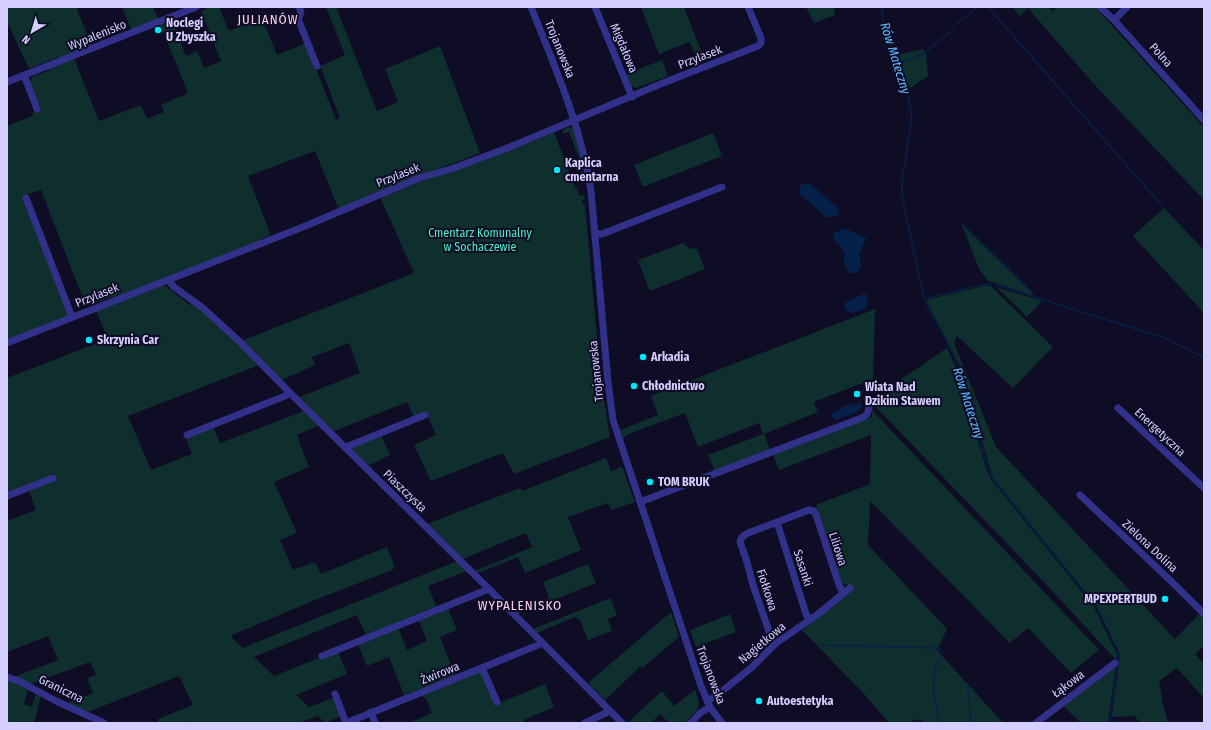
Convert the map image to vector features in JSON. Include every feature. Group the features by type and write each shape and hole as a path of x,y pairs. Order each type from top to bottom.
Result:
{"street":[{"name":"Wypalenisko","path":"7,82 196,7"},
{"path":"299,7 301,12 298,19 317,66"},
{"name":"Trojanowska","path":"531,7 560,78 581,143 588,171 610,401 617,436 699,680 708,704 722,723"},
{"name":"Migdałowa","path":"595,7 632,97"},
{"name":"Przylasek","path":"7,343 303,227 419,178 451,169 505,149 663,83 758,46 761,43 761,38 748,7"},
{"name":"Polna","path":"1100,7 1114,20 1204,120"},
{"path":"1114,20 1127,7"},
{"path":"24,75 37,109"},
{"path":"595,234 602,234 722,187"},
{"path":"26,198 72,317"},
{"name":"Piaszczysta","path":"168,280 174,288 202,308 240,342 290,394 489,589 622,723"},
{"path":"187,435 290,394"},
{"path":"640,502 864,417 869,408"},
{"name":"Energetyczna","path":"1118,408 1204,488"},
{"path":"346,448 425,415"},
{"path":"7,496 53,478"},
{"name":"Zielona Dolina","path":"1080,495 1174,583 1204,614"},
{"name":"Liliowa","path":"777,522 809,510 814,511 843,593"},
{"name":"Fiołkowa","path":"775,644 772,640 753,585 740,542 741,539 748,533 777,522"},
{"name":"Sasanki","path":"777,522 809,620"},
{"name":"Nagietkowa","path":"708,704 751,668 775,644 850,588"},
{"path":"322,656 489,589"},
{"name":"Żwirowa","path":"346,723 538,645 542,642"},
{"name":"Łąkowa","path":"1036,723 1115,663"},
{"path":"482,668 497,702"},
{"name":"Graniczna","path":"7,677 21,682 56,701 104,723"},
{"path":"335,694 346,723"},
{"path":"691,723 708,704"},
{"path":"585,723 610,711"},
{"path":"371,712 375,723"},
{"path":"86,723 88,715"}],"green space":[{"path":"7,7 76,7 92,46 58,59 58,57 29,69 7,22"},
{"path":"122,7 153,7 159,20 132,31"},
{"path":"210,7 219,7 229,31 262,18 277,55 306,43 336,120 340,118 320,66 345,55 326,7 336,7 377,111 398,102 385,69 440,46 480,153 427,173 339,210 315,151 248,176 271,235 260,239 260,241 140,288 86,306 41,190 23,196 70,316 7,341 7,126 32,116 34,111 41,109 30,82 32,77 50,70 49,67 74,58 99,121 141,105 147,119 164,112 161,105 188,93 160,24 171,20 186,56 197,51 204,68 221,61 201,11"},
{"path":"641,7 684,7 705,61 696,65 697,60 690,42 659,54"},
{"path":"806,7 834,7 835,15 814,23"},
{"path":"1012,7 1049,7 1052,11 1058,7 1095,7 1204,127 1204,200 1092,82 1028,8 1020,16"},
{"path":"923,49 926,54 928,76 909,89 898,55"},
{"path":"662,60 668,76 636,88 631,86 626,74"},
{"path":"570,127 574,130 583,162 579,166 577,163 579,158 569,132 563,134 564,129"},
{"name":"Cmentarz Komunalny w Sochaczewie","path":"554,132 575,187 580,196 584,195 585,198 582,203 585,205 601,381 610,437 514,474 503,453 431,481 414,445 436,435 426,412 414,417 407,402 332,432 297,398 360,373 349,343 312,357 315,365 280,381 241,341 414,273 380,197 438,175 483,161 546,136"},
{"path":"713,133 722,156 643,187 634,165"},
{"path":"1164,208 1204,250 1204,313 1133,236"},
{"path":"962,225 1035,296 988,281 979,269"},
{"path":"683,243 689,248 697,249 705,269 650,291 638,260"},
{"path":"164,285 190,305 194,304 214,320 259,365 128,416 151,470 192,454 186,438 213,427 220,443 304,411 320,425 297,435 309,467 274,482 297,533 280,540 293,570 315,562 321,574 387,547 395,567 392,570 232,635 233,639 243,648 457,561 467,571 428,586 436,606 366,635 357,615 254,657 274,676 321,657 338,652 347,674 296,695 309,707 333,698 341,716 325,723 318,716 299,723 189,723 188,721 183,723 159,723 158,719 193,705 179,676 88,712 68,703 93,693 87,678 96,675 90,662 31,684 14,677 58,660 48,636 7,652 7,521 36,510 29,491 56,479 54,474 7,493 7,378 108,339 96,311"},
{"path":"988,285 991,286 1053,347 1013,388 957,336 954,343 996,447 1175,639 1199,614 1204,619 1204,645 1195,654 1204,664 1204,698 1177,668 1159,681 1168,723 1141,723 1134,716 1112,717 1120,654 1097,606 993,478 960,366 926,300"},
{"path":"996,287 1042,301 1027,317"},
{"path":"875,309 873,379 814,402 818,412 764,434 770,450 715,472 708,455 763,434 759,423 698,447 685,413 626,435 623,440 620,430 658,415 651,396"},
{"path":"947,348 957,369 986,468 991,479 1094,607 1117,654 1116,660 1043,581 872,403 872,399"},
{"path":"873,411 1099,650 1071,673 1028,628 1010,643 870,501 868,545 947,629 937,650 1003,723 924,723 921,719 912,721 911,723 889,723 865,695 802,630 852,589 847,584 842,584 816,505 870,484 871,435 779,470 773,455 872,417"},
{"path":"381,435 390,455 367,466 351,450 353,447"},
{"path":"606,458 611,471 622,467 635,502 611,510 608,503 568,517 581,550 525,573 518,557 478,573 475,571 532,547 526,533 463,559 427,524 520,488 522,491"},
{"path":"588,564 596,583 518,614 515,611 549,598 543,582"},
{"path":"610,598 617,615 608,619 612,631 588,640 580,620 575,617 537,633 533,629"},
{"path":"448,608 457,630 440,637 455,675 404,695 389,657 367,666 358,644 398,627 407,650 427,641 418,619"},
{"path":"671,612 679,637 642,668 641,666 605,700 588,683"},
{"path":"730,614 736,632 696,647 690,630"},
{"path":"1116,664 1108,723 1081,723 1062,705"},
{"path":"482,671 497,704 545,684 554,707 524,720 525,723 409,723 432,713 426,698 421,696"},
{"path":"7,679 28,689 24,704 32,707 36,693 41,696 34,723 7,723"},
{"path":"695,690 699,706 686,723 669,723 660,714 651,723 627,723 662,691 674,706"}],"water":[{"path":"803,183 810,184 838,208 839,213 835,216 827,218 800,194 799,188"},
{"path":"846,229 866,238 859,255 861,264 860,270 855,273 850,273 846,268 843,250 833,237 835,232"},
{"path":"864,294 867,295 868,302 865,309 851,313 846,310 844,306 846,302"},
{"path":"861,402 862,407 856,412 837,420 831,416 832,413 851,403 852,406"}],"waterway":[{"name":"Rów Mateczny","path":"881,7 886,31 906,85 912,117 902,181 902,196 924,299 949,345 960,370 992,478 1096,606 1119,653 1118,662"},
{"path":"957,24 977,7"},
{"path":"988,7 1163,207"},
{"path":"898,63 923,54 955,28"},
{"path":"962,224 1031,291"},
{"path":"928,298 985,284 992,284"},
{"path":"996,285 1165,338 1204,357"},
{"path":"820,645 935,648 941,650 942,653 935,669 933,688 939,723"},
{"name":"Rów Mateczny","path":"1110,723 1117,665"},
{"path":"968,686 971,723"}],"place":[{"name":"Noclegi U Zbyszka","path":"158,30"},
{"name":"Kaplica cmentarna","path":"557,170"},
{"name":"Skrzynia Car","path":"89,340"},
{"name":"Arkadia","path":"643,357"},
{"name":"Chłodnictwo","path":"634,386"},
{"name":"Wiata Nad Dzikim Stawem","path":"857,394"},
{"name":"TOM BRUK","path":"650,482"},
{"name":"MPEXPERTBUD","path":"1165,599"},
{"name":"Autoestetyka","path":"759,701"}],"district":[{"name":"JULIANÓW","path":"268,19"},
{"name":"WYPALENISKO","path":"520,605"}]}
